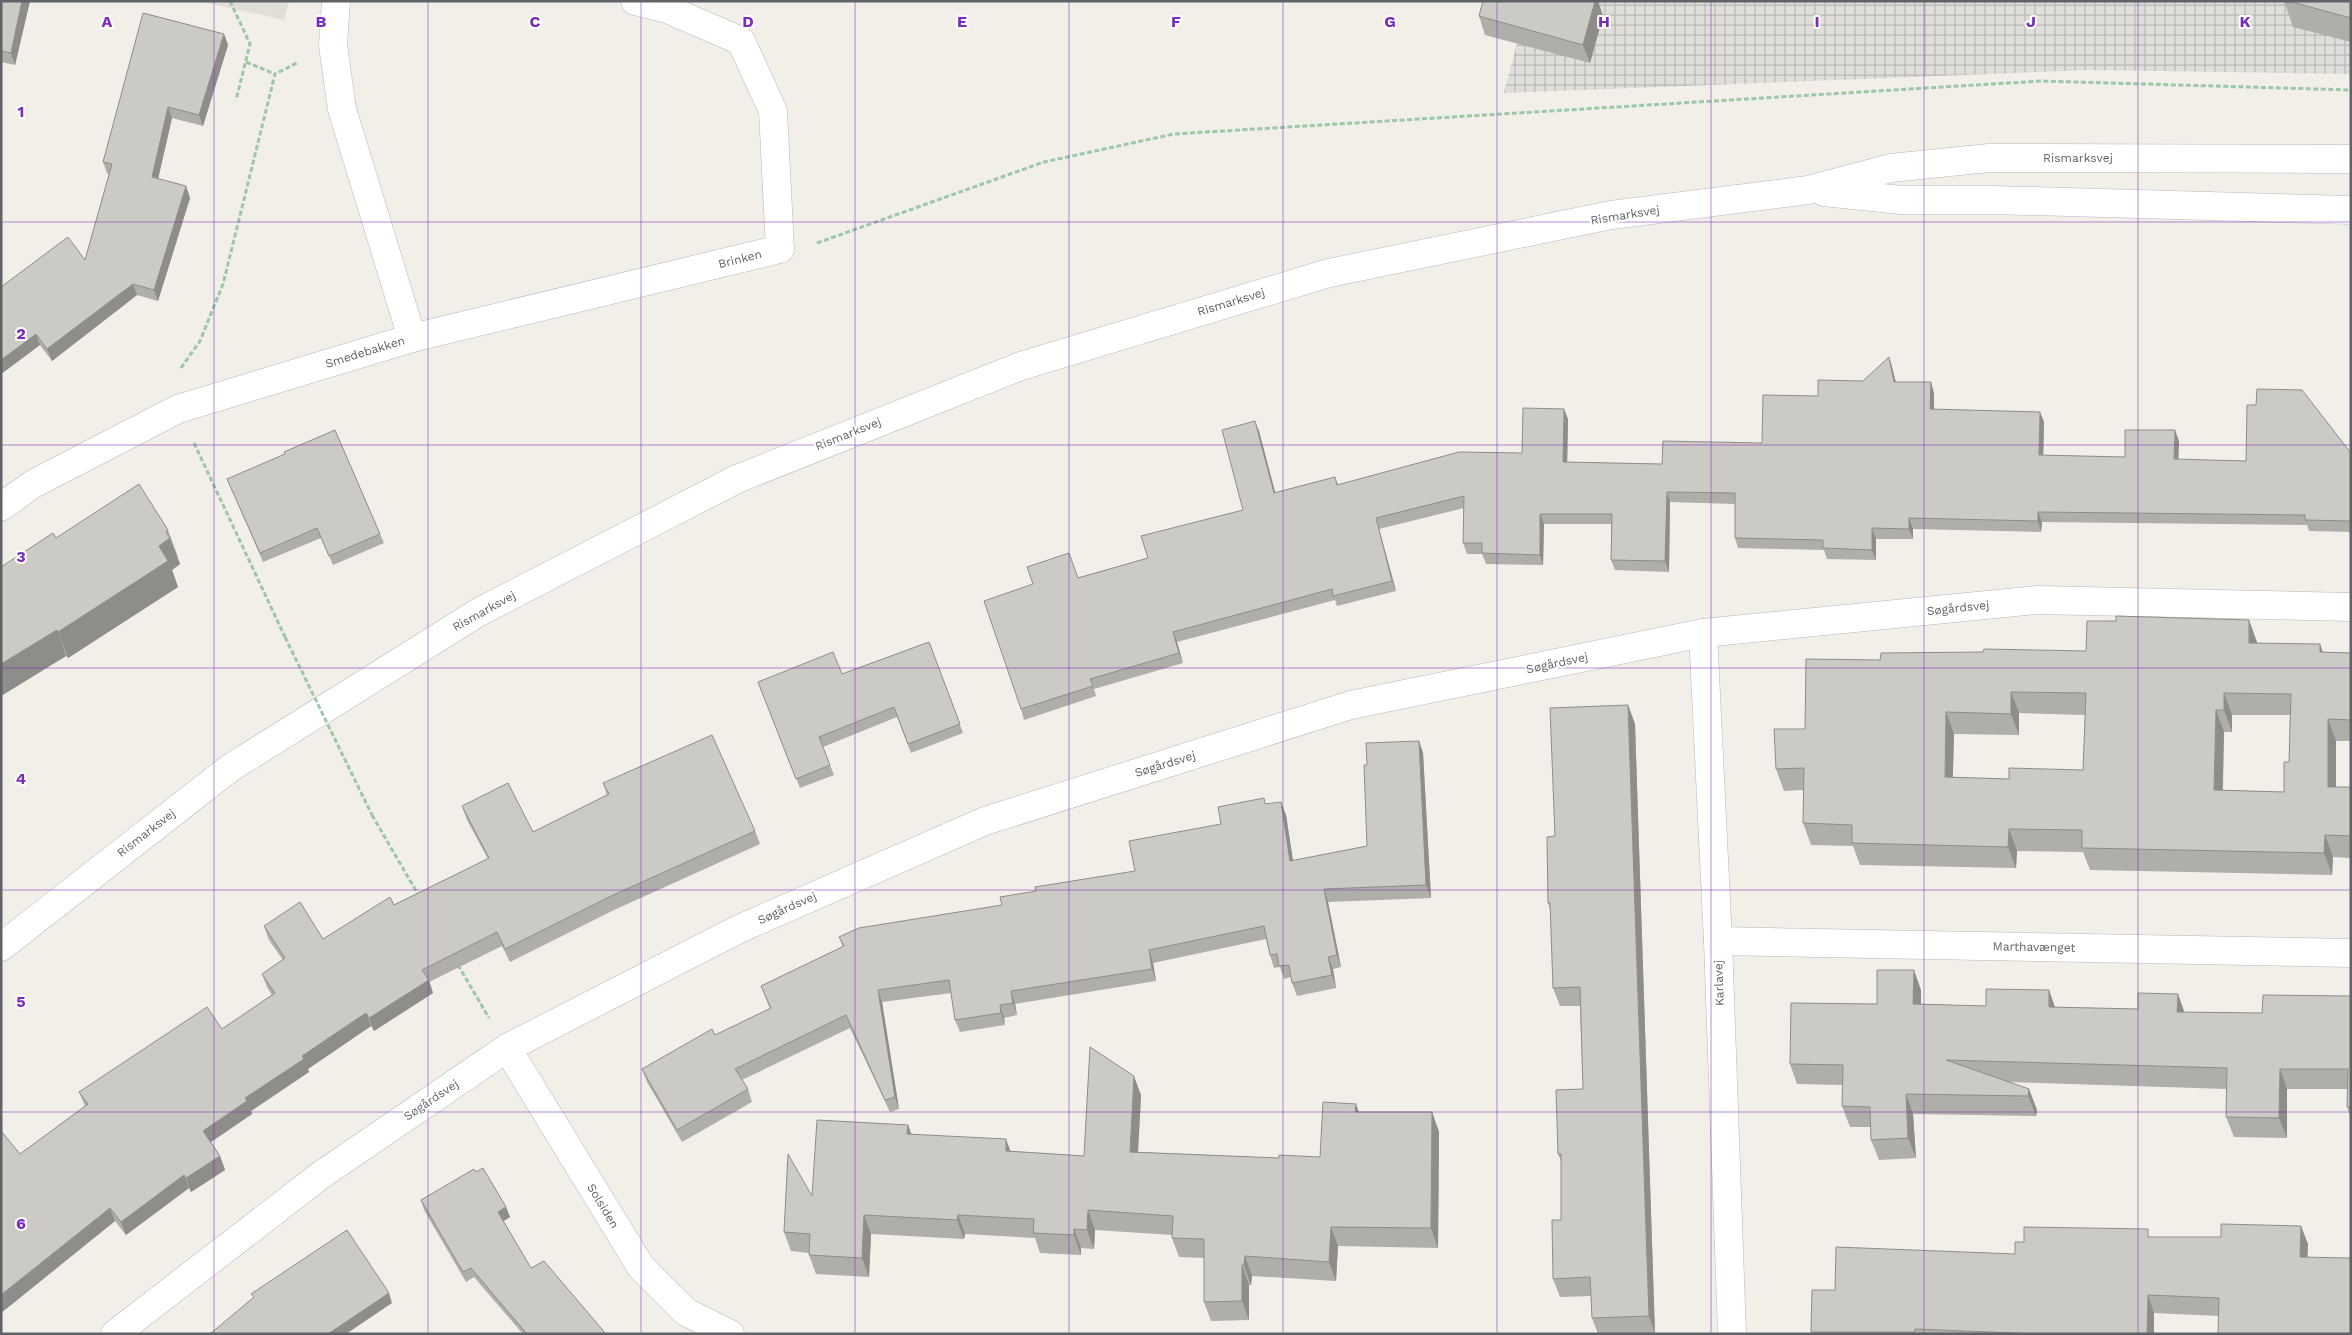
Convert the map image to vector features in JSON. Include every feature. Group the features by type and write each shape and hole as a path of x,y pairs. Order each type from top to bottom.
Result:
{"street":[{"name":"Smedebakken","path":"1,507 33,484 178,409 412,338 342,109 333,45 336,1"},
{"name":"Brinken","path":"412,338 780,249 774,111 741,41 668,5 635,1"},
{"name":"Rismarksvej","path":"1,947 230,768 479,612 737,479 1021,366 1329,273 1611,216 1808,190 1891,168 1989,158 2351,158"},
{"name":"Rismarksvej","path":"1808,190 1901,200 1992,200 2351,210"},
{"name":"Søgårdsvej","path":"115,1334 321,1175 507,1048 739,929 985,820 1352,705 1702,633 2037,600 2351,607"},
{"name":"Karlavej","path":"1702,633 1718,941 1732,1334"},
{"name":"Marthavænget","path":"1718,941 2351,953"},
{"name":"Solsiden","path":"507,1048 641,1267 686,1312 730,1334"}],"path":[{"path":"230,1 250,44 236,100"},
{"path":"246,62 275,74 333,45"},
{"path":"275,74 223,284 200,341 172,380 178,409 285,637 372,815 422,901"},
{"path":"780,249 826,242 1044,162 1174,134 2040,81 2351,90"},
{"path":"457,962 507,1048"}],"shaded area":[{"path":"198,1 289,1 284,20"},
{"path":"1528,1 2351,1 2351,74 2090,70 1504,93"}],"building":[{"path":"1,1 22,1 11,53 1,51"},
{"path":"1483,1 1595,1 1583,45 1479,16"},
{"path":"2288,1 2351,1 2351,18"},
{"path":"143,13 224,34 199,115 168,107 152,177 186,186 154,290 133,284 47,349 36,334 1,360 1,287 68,237 85,260 112,164 103,162"},
{"path":"1889,357 1894,382 1931,382 1930,409 2040,412 2039,455 2125,457 2125,430 2175,430 2174,459 2246,461 2247,405 2256,405 2257,389 2302,390 2351,453 2351,521 2305,520 2305,515 2038,512 2038,521 1909,518 1909,529 1872,528 1872,550 1823,548 1823,540 1735,538 1735,493 1667,492 1665,561 1611,560 1612,514 1540,514 1540,555 1482,553 1482,543 1463,543 1464,496 1376,518 1392,581 1333,596 1332,589 1173,632 1179,653 1090,679 1093,686 1021,709 984,601 1033,584 1027,567 1069,553 1078,578 1148,558 1141,536 1243,510 1222,430 1255,421 1274,493 1335,477 1337,485 1459,452 1522,453 1523,408 1564,409 1563,462 1662,464 1663,441 1762,443 1763,395 1818,396 1818,380 1863,381"},
{"path":"335,430 380,534 329,556 317,528 260,553 227,479"},
{"path":"139,484 168,530 166,532 170,538 159,546 168,561 58,632 57,630 1,664 1,567 53,533 56,538"},
{"path":"2116,616 2249,620 2249,643 2320,644 2320,652 2351,653 2351,720 2328,719 2328,787 2351,787 2351,836 2325,835 2324,853 2082,848 2082,830 2009,829 2008,847 1852,843 1852,825 1803,823 1804,768 1776,769 1774,729 1805,729 1806,659 1880,660 1881,653 1983,652 1984,649 2086,651 2087,621 2116,621","holes":["2011,692 2086,693 2083,770 2009,768 2009,779 1945,777 1946,712 2011,714","2224,693 2291,694 2289,762 2284,762 2284,792 2214,790 2216,710 2224,710"]},
{"path":"929,642 960,724 908,744 894,707 819,737 830,765 796,779 758,682 833,652 842,674"},
{"path":"1628,705 1649,1316 1592,1318 1590,1277 1553,1279 1552,1220 1561,1220 1561,1154 1558,1154 1556,1090 1583,1089 1580,987 1553,988 1550,903 1548,903 1547,837 1555,836 1550,708"},
{"path":"712,735 755,831 609,897 505,949 497,932 422,970 429,980 369,1018 366,1013 302,1056 304,1059 245,1098 247,1101 203,1131 220,1156 186,1178 184,1175 121,1222 110,1208 1,1295 1,1131 20,1154 88,1104 79,1092 207,1007 222,1029 275,993 262,974 285,958 264,926 300,902 323,939 390,897 394,905 489,858 462,806 508,783 533,832 609,794 603,783"},
{"path":"1419,741 1426,885 1324,889 1337,955 1328,957 1332,975 1292,983 1289,965 1279,966 1277,954 1270,955 1264,926 1149,950 1152,969 1011,991 1013,1003 1000,1005 1001,1013 955,1020 949,980 878,990 895,1097 885,1100 846,1015 735,1069 748,1089 677,1130 642,1069 712,1029 715,1035 771,1008 761,986 844,946 839,937 859,928 1002,905 1000,897 1036,891 1035,887 1135,871 1129,841 1221,824 1218,807 1264,798 1265,804 1281,802 1290,861 1367,846 1364,765 1367,765 1366,743"},
{"path":"1877,970 1914,970 1913,1004 1986,1006 1986,989 2049,990 2049,1007 2138,1009 2138,993 2178,994 2177,1012 2262,1013 2263,995 2351,996 2351,1107 2347,1107 2348,1069 2280,1069 2279,1118 2226,1117 2227,1068 1946,1060 2029,1089 2028,1096 1906,1094 1908,1138 1871,1140 1870,1107 1842,1106 1843,1065 1790,1064 1791,1003 1877,1004"},
{"path":"1090,1047 1134,1076 1130,1152 1279,1158 1279,1155 1320,1157 1323,1102 1356,1104 1355,1112 1432,1112 1431,1228 1331,1227 1329,1262 1245,1256 1244,1265 1242,1265 1242,1301 1204,1302 1204,1239 1172,1238 1173,1216 1088,1210 1087,1230 1074,1229 1074,1235 1033,1233 1034,1219 958,1215 957,1220 864,1215 862,1258 809,1255 810,1234 784,1232 788,1154 812,1196 817,1120 908,1125 907,1134 1006,1139 1006,1151 1084,1156"},
{"path":"483,1168 506,1207 498,1212 531,1268 544,1261 606,1334 527,1334 471,1268 463,1272 421,1200 474,1169 476,1172"},
{"path":"2221,1224 2301,1226 2300,1257 2351,1258 2351,1334 2218,1334 2219,1298 2148,1295 2147,1334 2039,1334 1915,1329 1915,1332 1811,1332 1812,1290 1835,1290 1836,1247 2015,1254 2015,1242 2024,1242 2024,1227 2148,1229 2148,1237 2221,1237"},
{"path":"347,1230 389,1293 328,1334 210,1334 254,1297 251,1294"}]}
